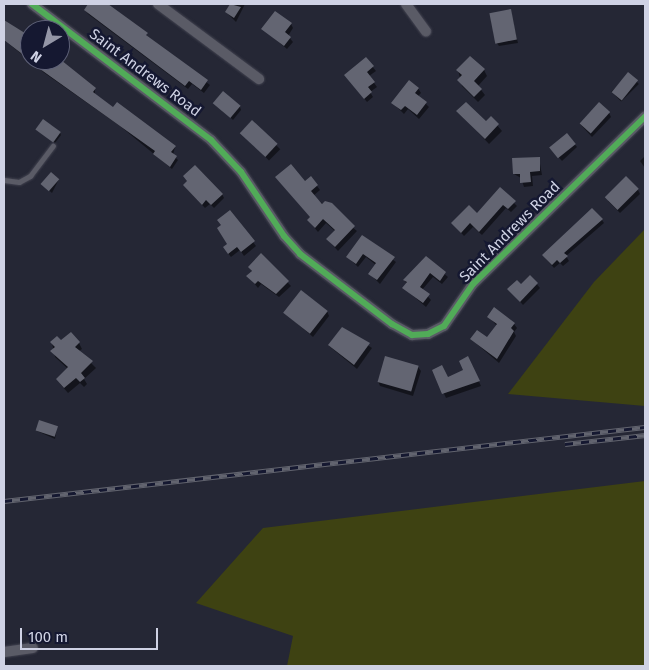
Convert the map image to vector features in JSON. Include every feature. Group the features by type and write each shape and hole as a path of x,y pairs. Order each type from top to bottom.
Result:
{"street":[{"name":"Saint Andrews Road","path":"32,4 212,140 241,172 284,236 300,254 392,324 412,335 428,334 444,326 474,284 645,116"},
{"path":"158,4 259,79"},
{"path":"406,4 426,32"},
{"path":"4,652 33,648"}],"lane":[{"path":"4,180 19,182 30,176 53,146"}],"green space":[{"path":"645,229 645,406 508,394 594,282"},
{"path":"645,481 645,666 287,666 293,636 196,603 263,528"}],"building":[{"path":"88,4 108,4 148,33 146,35 208,80 201,90 189,81 185,86 84,10"},
{"path":"230,4 241,7 234,18 225,12"},
{"path":"511,9 517,39 495,44 489,13"},
{"path":"275,11 292,23 285,32 291,37 284,46 261,29"},
{"path":"4,20 20,30 20,52 4,40"},
{"path":"470,56 485,69 474,81 482,89 474,97 457,80 462,75 456,70"},
{"path":"366,57 374,66 367,72 375,82 368,87 372,92 364,99 344,75"},
{"path":"70,67 96,88 93,92 113,107 117,102 176,146 171,152 177,156 170,167 153,154 155,151 41,70 70,70"},
{"path":"628,72 638,80 622,100 612,92"},
{"path":"409,80 419,88 415,93 427,102 417,115 405,106 401,110 391,103"},
{"path":"223,91 241,106 230,118 213,103"},
{"path":"466,102 486,121 491,116 499,124 485,139 456,111"},
{"path":"599,102 610,112 591,134 580,124"},
{"path":"43,119 61,132 53,142 35,130"},
{"path":"252,120 278,144 265,157 240,133"},
{"path":"567,133 576,144 558,158 549,147"},
{"path":"540,157 540,171 530,172 531,182 520,183 520,174 513,174 512,158"},
{"path":"291,164 305,181 311,176 318,185 311,191 322,204 325,201 332,203 355,226 335,247 326,239 335,230 323,219 315,228 307,220 310,217 275,177"},
{"path":"195,165 223,194 211,205 206,200 202,205 183,185 187,181 183,176"},
{"path":"51,172 59,179 49,191 41,184"},
{"path":"626,176 639,189 618,210 605,197"},
{"path":"500,187 516,201 508,209 503,205 479,232 470,223 461,233 451,223 469,205 477,213"},
{"path":"592,208 603,219 564,253 568,256 560,263 557,260 552,265 542,255"},
{"path":"230,210 255,241 241,252 237,247 228,254 223,247 227,244 217,228 221,225 217,220"},
{"path":"362,235 395,257 377,280 368,274 376,263 363,254 356,264 346,257"},
{"path":"261,253 289,281 276,294 258,281 255,284 246,276 252,271 248,267"},
{"path":"426,256 446,272 440,281 430,273 420,287 430,294 423,303 402,288 407,282 403,280"},
{"path":"530,275 538,283 520,302 507,289 517,280 521,284"},
{"path":"301,290 328,311 310,334 283,313"},
{"path":"494,307 515,323 511,328 514,331 497,359 470,339 477,330 487,337 497,324 487,317"},
{"path":"342,327 370,343 354,365 328,345"},
{"path":"71,332 80,342 75,347 93,361 81,373 85,378 80,382 76,378 64,388 56,379 68,367 50,351 55,347 50,342 57,336 61,340"},
{"path":"385,356 419,366 411,392 378,382"},
{"path":"468,356 480,381 442,394 432,370 442,365 448,377 463,370 459,361"},
{"path":"39,420 58,426 55,437 36,430"}],"railway":[{"path":"4,501 645,427"},
{"path":"565,444 645,435"}],"cycle path":[{"path":"32,4 211,140 241,172 284,236 300,254 392,324 412,335 428,334 444,326 473,284 645,117"}]}
